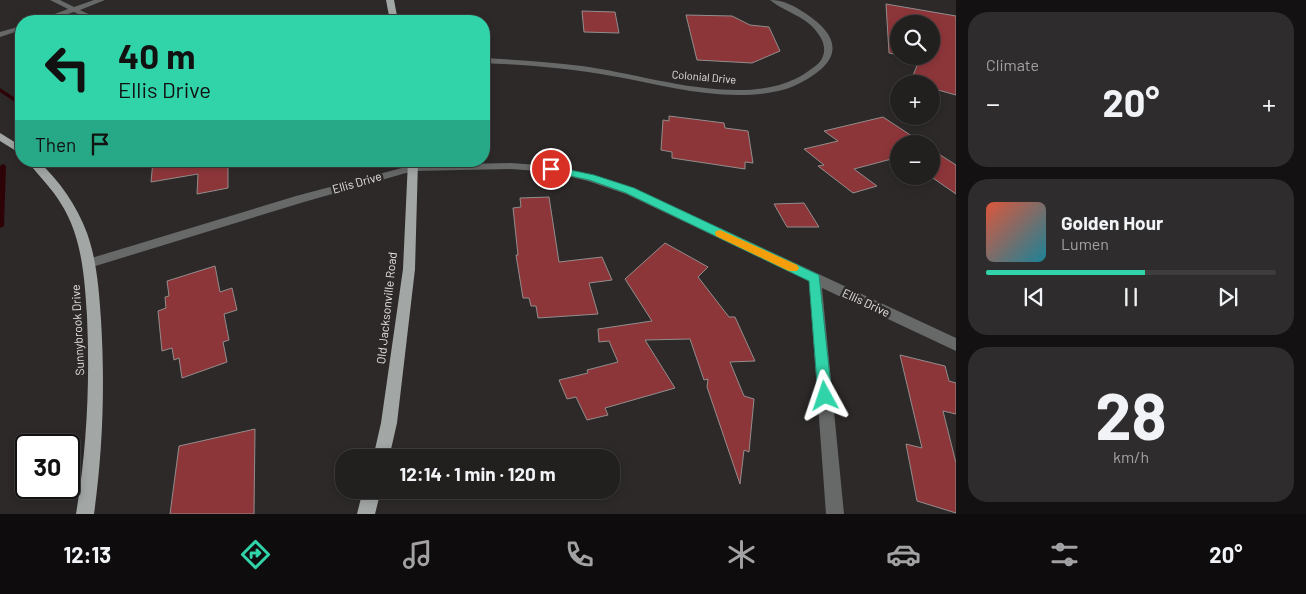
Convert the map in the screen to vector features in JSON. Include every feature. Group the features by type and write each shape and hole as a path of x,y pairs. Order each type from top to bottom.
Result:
{"main road":[{"path":"390,0 393,15"},
{"path":"0,136 15,147"},
{"name":"Sunnybrook Drive","path":"38,167 58,189 70,208 81,234 89,263 96,350 96,393 91,480 85,514"},
{"name":"Old Jacksonville Road","path":"383,449 389,424 409,269 413,167"},
{"path":"366,514 370,499"}],"street":[{"path":"54,0 86,15"},
{"path":"60,15 101,0"},
{"name":"Colonial Drive","path":"490,61 612,73 678,88 750,92 778,88 799,82 816,70 828,59 829,51 826,38 817,26 774,0"},
{"path":"0,35 15,30"},
{"name":"Ellis Drive","path":"490,166 551,169 591,178 630,191 956,345"},
{"name":"Ellis Drive","path":"89,263 406,167"},
{"path":"815,278 835,514"}],"building":[{"path":"886,4 956,16 956,95 940,91 940,75 913,75 917,65 940,65 940,15 890,15 889,53"},
{"path":"582,11 615,12 619,33 584,32"},
{"path":"686,15 732,16 750,25 769,27 780,51 752,63 697,60"},
{"path":"669,116 724,123 725,128 748,131 753,163 745,162 745,169 672,158 672,152 661,150 663,120 669,121"},
{"path":"883,117 890,122 890,125 895,125 910,135 890,135 890,159 854,169 877,186 853,193 818,166 824,165 804,149 838,141 824,131"},
{"path":"940,155 956,165 956,194 940,183"},
{"path":"152,167 228,167 228,188 197,194 198,174 151,182"},
{"path":"549,197 559,262 602,257 612,280 589,283 598,314 538,318 536,306 531,306 529,298 523,298 516,255 518,255 513,208 521,207 520,198"},
{"path":"804,203 819,227 787,227 774,204"},
{"path":"665,243 708,267 698,277 729,317 735,317 755,361 730,362 744,396 754,399 749,452 744,450 740,484 707,387 708,379 704,380 690,339 645,340 675,388 605,408 608,415 587,420 576,397 567,399 559,380 588,373 587,370 618,362 609,341 599,342 598,329 652,321 625,279"},
{"path":"215,266 220,292 232,288 237,310 224,314 229,340 223,342 227,362 182,378 179,358 174,360 172,348 162,351 158,311 166,308 165,297 169,296 167,281"},
{"path":"900,355 945,366 949,381 956,383 956,414 943,411 956,463 956,513 917,501 906,444 922,448"},
{"path":"255,429 254,514 170,514 179,446"}],"waterway":[{"path":"0,90 15,100"},
{"path":"0,226 3,166"}],"slow traffic":[{"path":"720,233 793,268"}],"route":[{"path":"551,169 591,178 630,191 815,278 825,396"}]}
